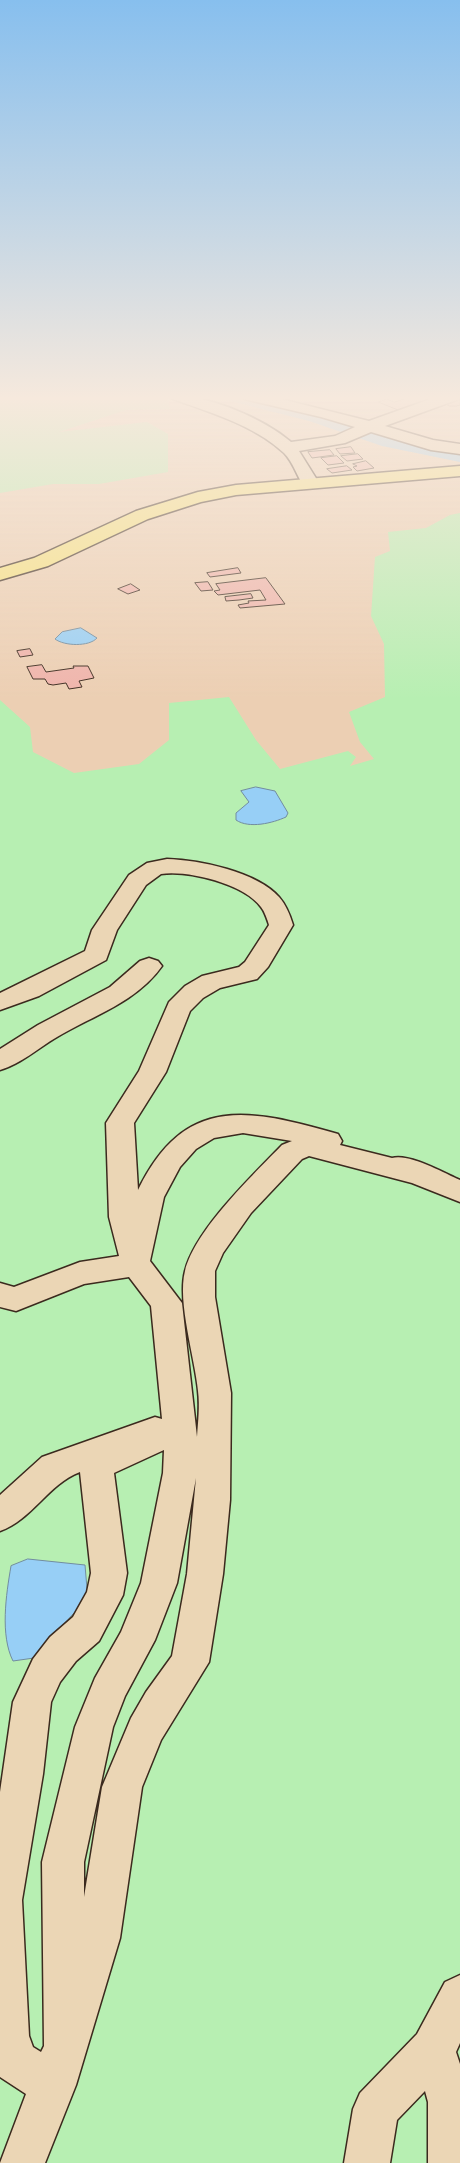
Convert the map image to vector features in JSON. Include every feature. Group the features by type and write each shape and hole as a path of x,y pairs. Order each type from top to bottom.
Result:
{"main road":[{"path":"0,574 41,562 170,504 203,497"}],"street":[{"path":"0,1002 30,990 97,955 103,932 129,892 142,876 154,868 174,866 218,874 247,886 268,899 276,911 281,925 255,967 248,973 211,982 194,992 178,1008 152,1072 126,1109 120,1123 124,1217 136,1265 166,1303 181,1442 180,1474 159,1583 136,1640 108,1690 94,1727 63,1862 66,2046"},
{"path":"0,1061 47,1031 119,993 149,966"},
{"path":"136,1265 149,1197 162,1171 178,1150 201,1130 228,1124 254,1124 353,1147 460,1192"},
{"path":"29,2155 66,2046 99,1938 122,1787 149,1724 160,1704 190,1662 205,1574 213,1490 215,1393 199,1297 200,1270 210,1249 241,1206 292,1152 307,1146 416,1174"},
{"path":"5,1303 80,1273 136,1265"},
{"path":"0,1516 54,1467 155,1430 155,1439 96,1466 109,1573 105,1595 86,1629 64,1649 46,1671 32,1702 23,1774 0,1900 7,2036 16,2062 53,2085"},
{"path":"451,2163 448,2073 460,1997"},
{"path":"367,2163 376,2109 448,2073"}],"green space":[{"path":"460,513 460,2163 0,2163 0,700 30,727 33,752 74,773 139,764 169,740 169,703 229,697 256,740 280,769 348,751 356,757 350,766 374,759 360,742 349,712 385,697 384,644 371,616 375,557 390,551 388,532 426,528 450,515"}],"water":[{"path":"81,628 97,638 83,644 64,643 55,639 62,632"},
{"path":"256,787 275,791 288,813 286,817 254,825 241,823 236,820 236,813 249,802 241,791"},
{"path":"28,1559 85,1565 88,1601 72,1615 34,1658 13,1661 6,1639 5,1627 9,1577 11,1566"}],"building":[{"path":"238,568 241,573 210,577 207,573"},
{"path":"266,578 285,604 240,608 238,605 249,603 248,601 266,600 260,590 218,595 214,591 220,590 216,584"},
{"path":"208,582 213,590 201,591 195,583"},
{"path":"131,584 140,590 128,594 118,589"},
{"path":"251,594 253,598 239,600 226,601 225,597"},
{"path":"30,649 33,655 20,657 17,651"},
{"path":"42,665 46,672 74,668 73,666 88,666 94,678 79,681 82,687 69,689 66,683 48,684 45,679 33,679 27,667"}]}
